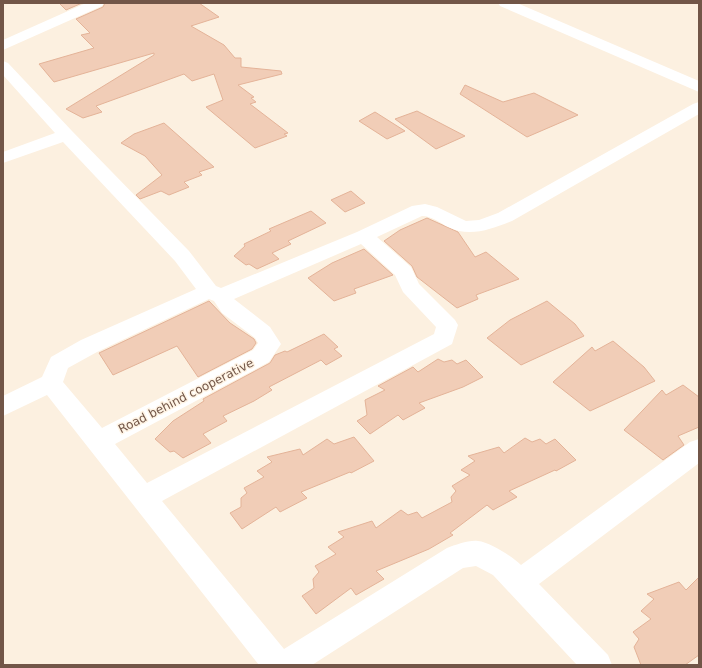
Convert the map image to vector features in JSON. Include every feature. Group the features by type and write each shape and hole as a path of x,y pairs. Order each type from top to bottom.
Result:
{"street":[{"path":"3,46 97,3"},
{"path":"505,3 699,87"},
{"path":"3,66 215,293"},
{"path":"3,407 51,383 59,363 89,346 215,293 364,236 419,210 437,212 460,225 486,225 504,217 699,107"},
{"path":"3,158 66,135"},
{"path":"145,498 444,338 447,324 410,287 404,272 364,236"},
{"name":"Road behind cooperative","path":"99,441 261,356 270,344 266,335 250,321 230,308 215,293"},
{"path":"51,383 278,665"},
{"path":"519,583 699,450"},
{"path":"285,665 457,557 478,553 503,566 597,665"}],"building":[{"path":"59,3 82,3 66,10"},
{"path":"105,3 199,3 219,17 191,26 224,45 235,58 241,58 241,67 281,71 282,74 238,85 254,97 251,98 256,102 250,104 288,133 284,134 287,136 255,148 206,107 223,100 214,74 192,81 184,74 96,106 102,112 83,118 66,109 154,55 154,53 54,82 39,64 94,48 81,35 90,33 76,19 103,7"},
{"path":"465,85 503,102 534,93 578,115 527,137 460,94"},
{"path":"417,111 465,136 436,149 395,119"},
{"path":"375,112 405,131 387,139 359,121"},
{"path":"164,123 214,167 199,172 202,175 184,182 189,187 169,195 161,191 140,199 136,195 162,175 145,156 121,143 134,134"},
{"path":"351,191 365,203 345,212 331,200"},
{"path":"311,211 326,223 288,241 291,244 272,253 279,259 257,269 249,264 246,265 234,256 245,246 244,244 271,231 269,229"},
{"path":"427,218 458,232 475,257 486,252 519,279 476,295 478,299 457,308 417,277 412,266 384,241 400,230"},
{"path":"364,249 393,275 354,289 356,293 334,301 308,278 332,263"},
{"path":"209,301 230,323 254,339 256,343 252,349 198,377 177,346 113,375 99,353"},
{"path":"547,301 575,324 584,336 521,365 487,338 510,320"},
{"path":"324,334 338,347 334,349 342,356 326,365 321,360 269,387 272,390 254,401 223,416 227,421 203,434 211,443 183,458 174,451 170,452 155,439 173,421 204,401 203,399 270,363 275,355 285,351 287,352"},
{"path":"613,341 644,367 655,381 590,411 553,382 592,347 595,351"},
{"path":"438,359 444,362 452,360 457,364 466,360 483,377 463,387 419,403 425,408 403,420 398,415 370,434 357,421 367,415 365,400 385,390 378,386 413,367 418,372"},
{"path":"683,385 699,397 699,427 678,436 684,445 663,460 624,430 662,390 666,395"},
{"path":"354,437 374,461 351,473 350,472 301,492 307,498 280,512 276,507 242,529 230,513 241,507 241,498 247,493 244,488 264,477 257,471 272,462 267,457 300,449 303,455 327,439 334,444"},
{"path":"525,438 532,442 540,439 546,444 555,439 576,460 556,471 555,470 509,491 517,497 493,510 487,505 450,533 453,535 429,549 376,571 384,579 356,595 351,588 316,614 302,596 314,588 313,579 319,572 315,566 336,554 328,547 344,537 338,532 372,521 376,528 401,510 408,515 417,512 422,518 452,502 451,497 456,491 452,486 470,475 461,470 475,461 468,456 499,447 504,453"},
{"path":"699,577 699,655 685,665 641,665 634,647 639,639 633,632 651,619 641,611 654,599 647,594 679,582 686,590"}]}
